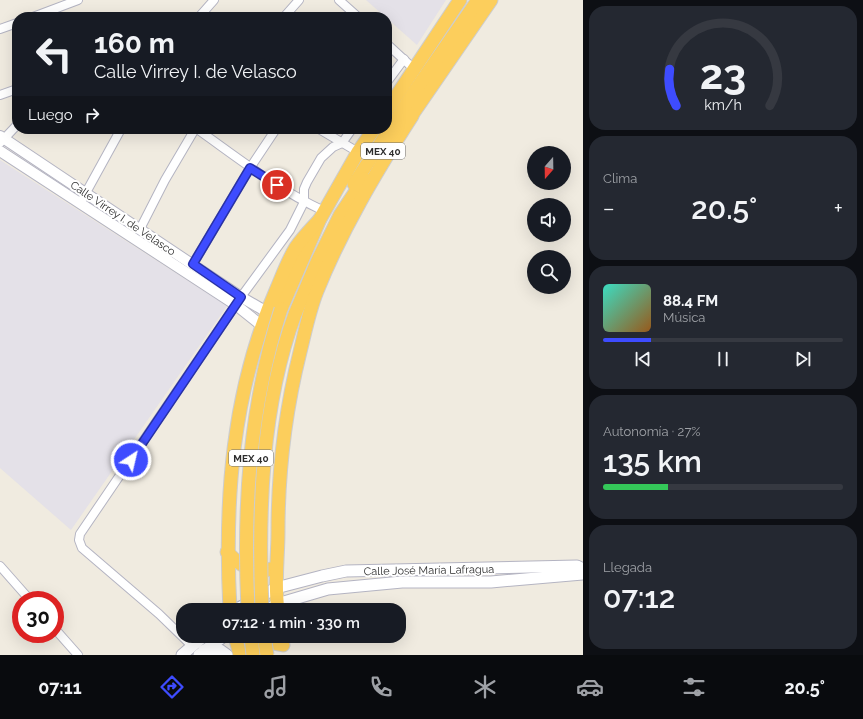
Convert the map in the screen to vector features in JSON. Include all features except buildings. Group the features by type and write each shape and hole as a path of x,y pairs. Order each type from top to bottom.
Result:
{"highway":[{"path":"392,102 460,0"},
{"path":"392,125 478,0"},
{"name":"MEX 40","path":"262,603 261,537 267,439 275,382 287,336 295,314 317,262 340,215 382,151 412,116 491,0"},
{"path":"274,603 277,565 278,488 283,434 294,377 308,319 317,292 344,230 380,166 412,116"},
{"name":"MEX 40","path":"248,603 245,553 247,493 253,437 264,365 281,309 322,215 358,152 371,134"},
{"path":"340,215 355,181 386,134"},
{"path":"230,603 227,552 228,509 235,440 244,387 266,312 292,255 303,238 322,215"},
{"path":"227,552 237,562 257,570 270,569 277,565"},
{"path":"247,655 254,647 261,643 276,642 284,645"},
{"path":"237,643 240,655"},
{"path":"252,643 253,655"},
{"path":"265,643 266,655"}],"main road":[{"name":"Calle José María Lafragua","path":"248,603 276,588 346,571 577,566 583,569"},
{"path":"371,570 384,578 402,582"},
{"name":"Calle José María Lafragua","path":"288,603 328,588 402,582 491,582 583,574"},
{"path":"198,651 212,643"},
{"path":"182,655 198,651 220,650 227,655"}],"street":[{"path":"46,12 78,0"},
{"path":"203,12 214,0"},
{"path":"288,12 299,0"},
{"path":"338,0 352,12"},
{"path":"0,29 12,25"},
{"path":"392,48 414,69"},
{"path":"392,75 404,59"},
{"path":"0,95 12,91"},
{"path":"1,139 12,129"},
{"path":"80,204 118,134"},
{"path":"140,229 165,180 193,134"},
{"path":"203,134 250,168 322,215"},
{"path":"193,264 250,168 273,134"},
{"path":"327,134 358,152"},
{"path":"198,651 82,548 79,540 80,534 200,361 238,301 290,230 304,202 304,189 321,158 333,147 342,143 348,134"},
{"name":"Calle Virrey I. de Velasco","path":"1,139 193,264 238,301 261,325"},
{"name":"Calle Virrey I. de Velasco","path":"0,151 80,204 238,301 266,312"},
{"path":"0,566 22,591"},
{"path":"64,639 78,655"}],"shaded area":[{"path":"366,0 446,0 417,45 392,23 392,12 380,12"},
{"path":"0,160 227,306 71,530 0,468"}],"route":[{"path":"131,460 200,361 241,297 193,264 250,168 277,185"}]}
